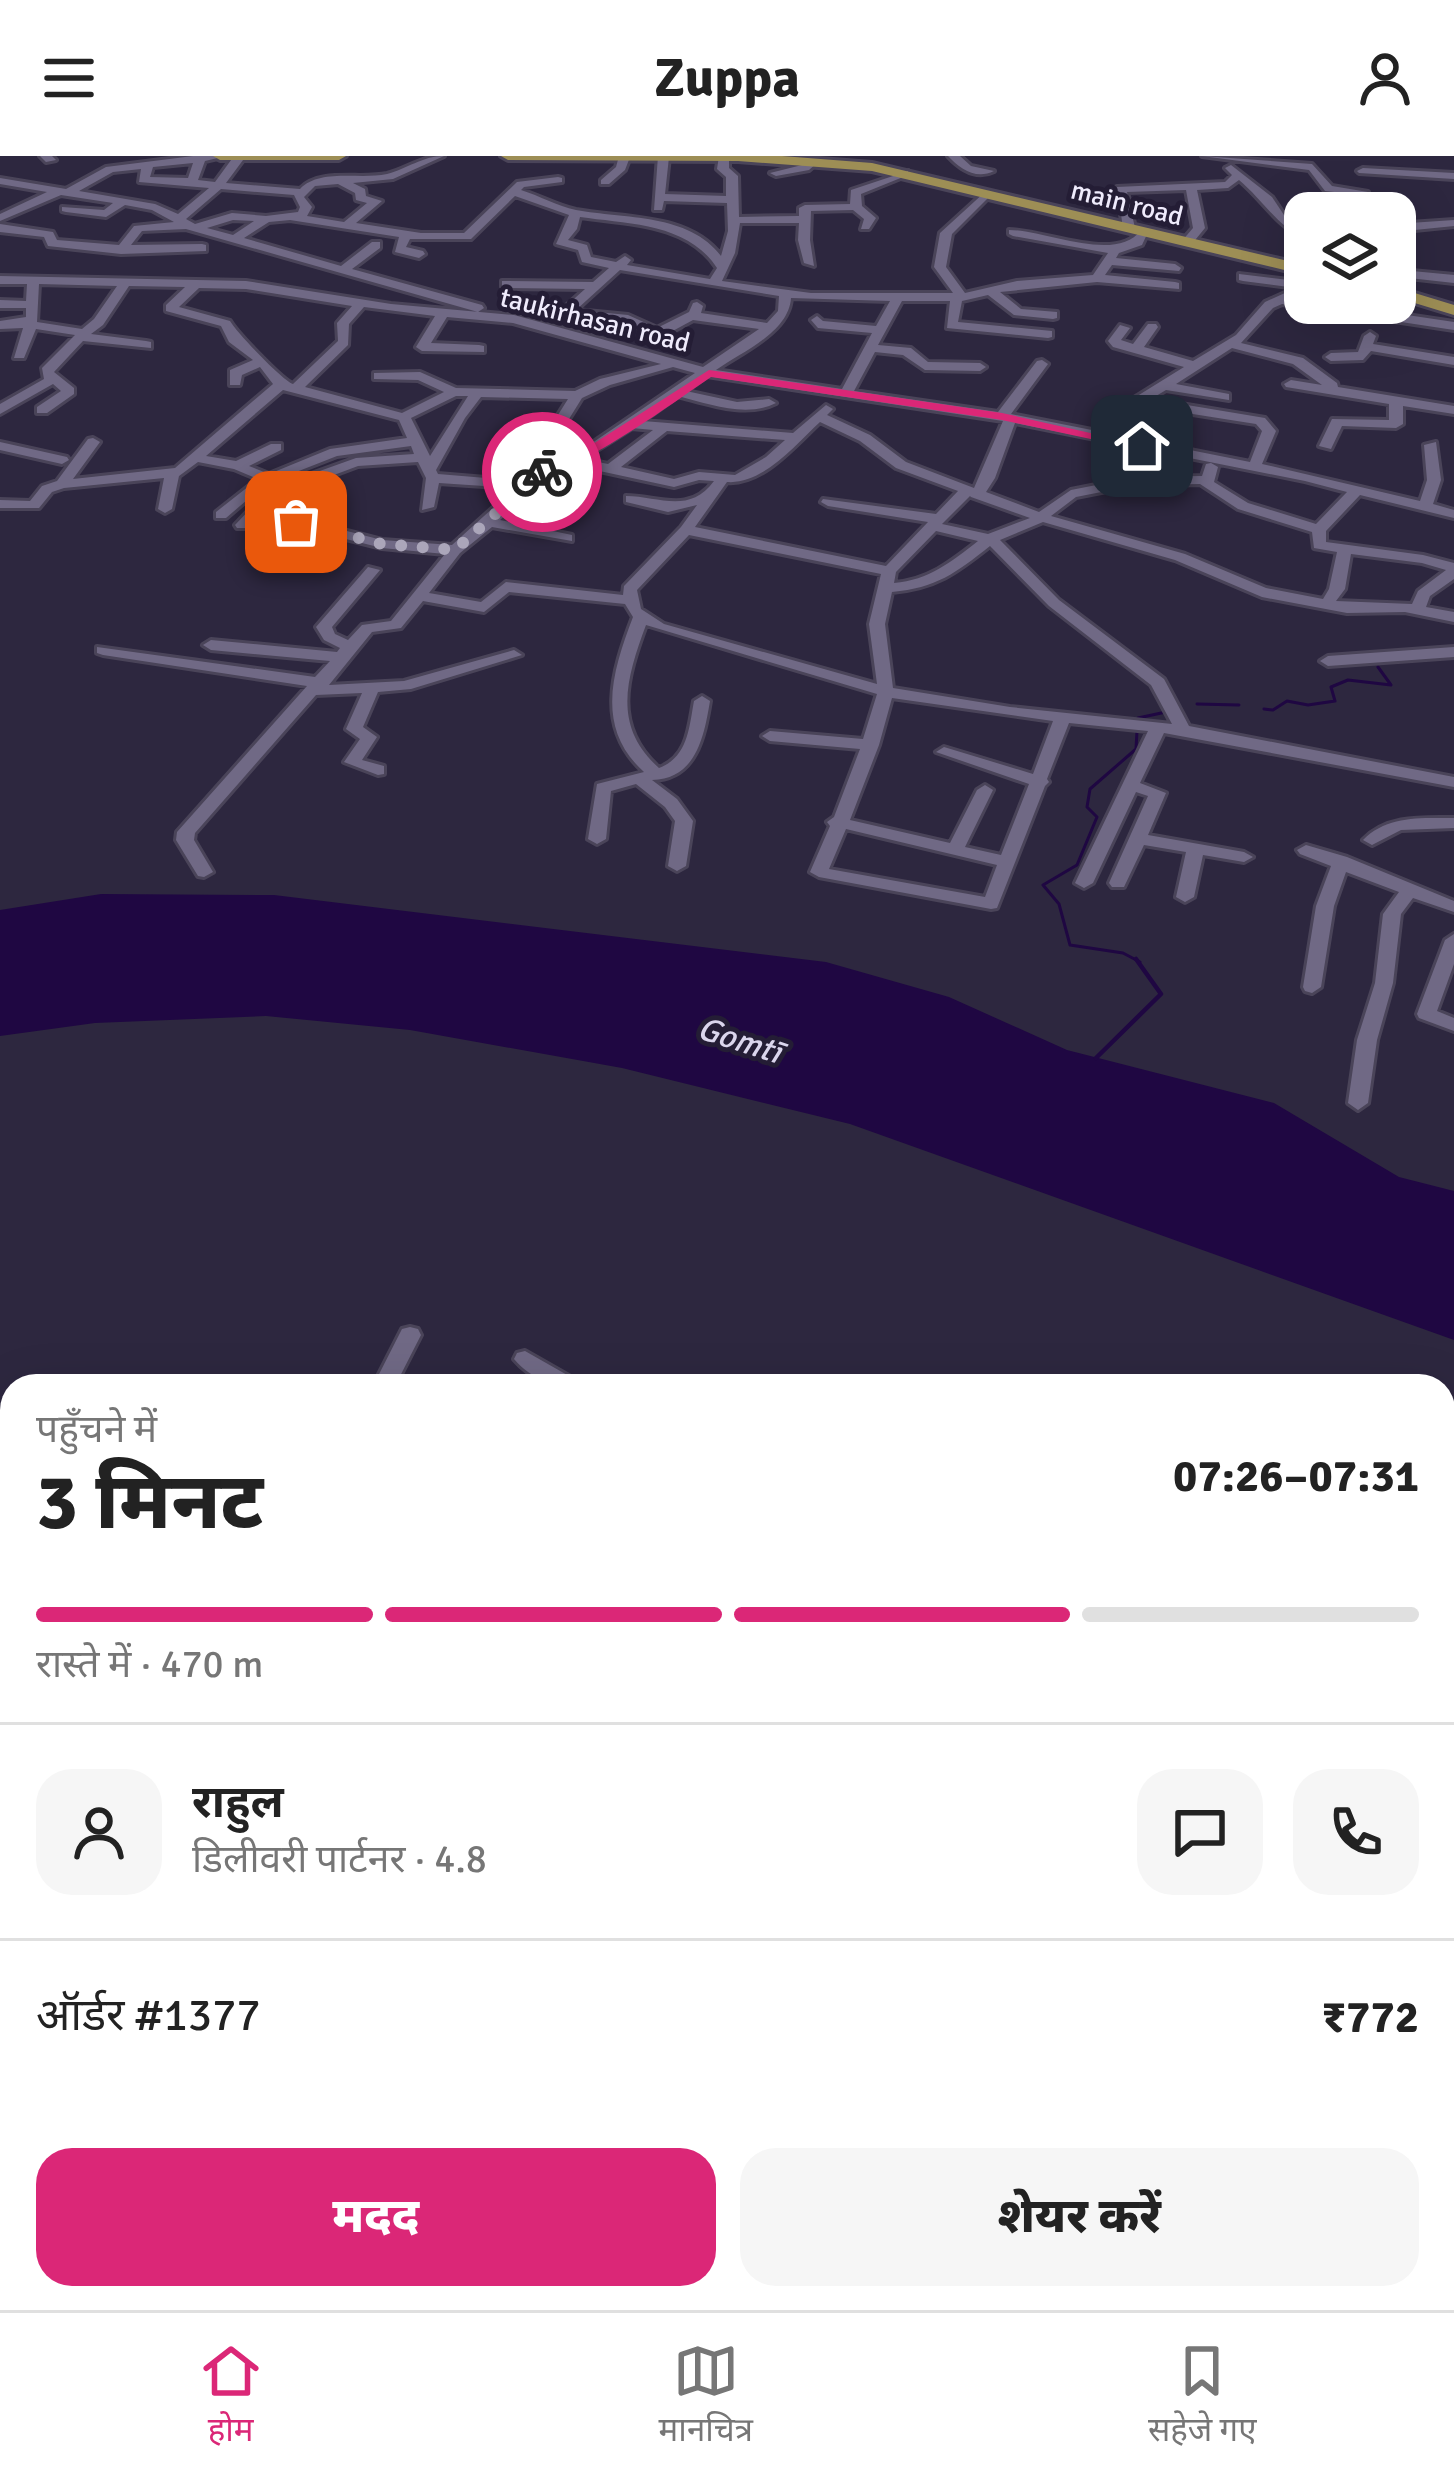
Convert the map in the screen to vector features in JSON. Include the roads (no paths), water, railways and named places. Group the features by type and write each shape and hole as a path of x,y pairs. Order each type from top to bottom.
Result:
{"main road":[{"path":"220,156 339,156"},
{"name":"main road","path":"508,156 844,160 1284,265"},
{"path":"1416,298 1453,314"}],"street":[{"path":"0,218 130,161 148,164 220,156"},
{"path":"187,224 243,156"},
{"path":"148,164 143,180 300,192 312,183 406,173 437,156"},
{"path":"953,156 968,169 988,171"},
{"path":"960,297 940,267 943,239 980,192 989,156"},
{"path":"1208,156 1312,167 1329,189 1362,192 1363,163 1395,179 1439,178 1440,156"},
{"path":"605,182 621,168 624,157"},
{"path":"655,226 663,157"},
{"path":"715,281 737,220 730,200 732,176 723,170 724,157"},
{"path":"1222,159 1268,200 1284,223"},
{"path":"189,181 200,160"},
{"path":"776,173 805,168 812,162"},
{"path":"856,207 858,188 904,173"},
{"path":"1097,278 1113,256 1138,242 1121,189 1228,185 1238,175"},
{"path":"121,250 137,228 243,215 467,237 524,182 559,180"},
{"path":"0,181 163,209 209,232 514,319"},
{"path":"343,182 361,191 360,198 376,201 347,225"},
{"path":"1187,242 1199,228 1191,186"},
{"path":"243,215 269,189"},
{"path":"292,217 305,212 300,192"},
{"path":"513,192 575,213 685,234 723,266"},
{"path":"659,197 730,200"},
{"path":"66,209 106,214 124,201"},
{"path":"810,262 808,206 856,207 870,218 866,227"},
{"path":"575,213 571,229 560,241 583,248 586,260 785,293 960,297 1017,285 1097,278 1175,286"},
{"path":"0,228 49,234 52,243 98,249 208,250 238,240 266,218"},
{"path":"737,220 805,219"},
{"path":"1416,226 1454,223"},
{"path":"208,250 198,242 209,232"},
{"path":"1013,232 1175,268"},
{"path":"406,234 399,249 419,254"},
{"path":"1041,254 1049,239"},
{"path":"343,270 376,245"},
{"path":"73,283 98,249"},
{"path":"42,410 69,391 47,371 99,322 130,284 144,250"},
{"path":"208,250 199,283 170,308 226,324 233,339 287,387 404,417 454,392"},
{"path":"550,328 621,263"},
{"path":"1416,275 1454,279"},
{"path":"1243,277 1284,284"},
{"name":"taukirhasan road","path":"0,280 246,285 442,314 514,319 709,373 1006,417 1454,514"},
{"path":"19,355 26,324 32,320 33,281"},
{"path":"506,284 594,286"},
{"path":"204,872 185,840 186,832 370,626 396,625 455,550 511,503 525,485 632,424 770,327 784,312 785,293"},
{"path":"993,293 1018,312 1054,315"},
{"path":"960,297 951,325 1048,334"},
{"path":"568,460 674,483 699,476 737,479 754,471 842,395 898,298"},
{"path":"1110,439 1139,401 1231,344 1268,305 1282,300"},
{"path":"0,504 34,505 46,489 62,484 172,474 344,342 344,323 361,303"},
{"path":"0,304 34,305"},
{"path":"566,313 614,316 656,333 696,309 770,327"},
{"path":"442,314 422,347 479,350"},
{"path":"1416,315 1453,314"},
{"path":"817,320 823,325 880,330"},
{"path":"1331,357 1359,357 1373,324"},
{"path":"0,325 75,329 82,336 146,345"},
{"path":"1136,350 1152,327"},
{"path":"1124,328 1114,341 1195,366"},
{"path":"1231,344 1298,361 1336,388"},
{"path":"1366,347 1454,361"},
{"path":"869,348 906,351 925,366 980,367"},
{"path":"235,382 235,373 262,361"},
{"path":"379,376 420,376 454,392 577,394 674,364"},
{"path":"1042,364 1006,417 987,484 936,522 888,579 877,624 886,692 871,745 819,867 821,874 988,905 994,902 1063,717"},
{"path":"0,410 53,378"},
{"path":"1291,384 1454,410"},
{"path":"1161,385 1224,397"},
{"path":"427,507 429,468 479,392"},
{"path":"680,393 737,406 769,403"},
{"path":"545,445 577,394"},
{"path":"1139,401 1267,425 1268,440 1254,468"},
{"path":"1326,446 1337,422 1396,424 1396,404"},
{"path":"819,416 865,438 901,465 1040,517 1180,557 1262,592 1326,605 1418,609 1454,617"},
{"path":"404,417 429,468"},
{"path":"632,424 797,437"},
{"path":"609,470 662,429"},
{"path":"62,484 93,442"},
{"path":"221,514 265,478 353,446 414,442"},
{"path":"1425,507 1434,480 1431,445"},
{"path":"0,446 62,460"},
{"path":"238,466 276,447"},
{"path":"197,458 238,466 292,486 356,462 429,468 525,485"},
{"path":"1205,480 1214,461"},
{"path":"511,503 554,507 590,466"},
{"path":"165,509 172,474"},
{"path":"628,600 637,578 686,530 724,477"},
{"path":"686,530 919,584 949,571 993,538 1040,517 1071,494 1090,488 1150,480 1205,480 1230,501 1319,530"},
{"path":"242,525 281,485"},
{"path":"1355,492 1319,530 1319,545 1423,559 1454,570"},
{"path":"631,499 668,508 710,497"},
{"path":"828,502 993,538 1054,603 1158,682 1184,730"},
{"path":"253,511 382,544 455,550"},
{"path":"490,522 566,538"},
{"path":"1326,605 1337,589 1344,551"},
{"path":"346,652 324,627 374,570"},
{"path":"1418,609 1423,594 1454,570"},
{"path":"417,595 477,608 488,605 506,587 628,600 641,617 659,626 886,692 1184,730 1454,782"},
{"path":"641,617 626,656 618,721 635,757 684,821 677,866"},
{"path":"211,645 346,652"},
{"path":"104,650 319,687 372,688 405,686 514,655"},
{"path":"1328,661 1454,652"},
{"path":"372,688 354,729 369,737 352,762 378,770"},
{"path":"597,838 603,788 679,767 695,747 702,701"},
{"path":"1084,883 1158,728"},
{"path":"770,736 871,745"},
{"path":"944,752 1041,782"},
{"path":"1118,883 1158,793 1130,786"},
{"path":"956,850 985,790"},
{"path":"836,822 1009,862"},
{"path":"1372,840 1382,829 1400,825 1454,823"},
{"path":"1138,839 1244,857"},
{"path":"1185,897 1196,849"},
{"path":"1306,850 1454,907"},
{"path":"1312,987 1325,906 1341,861"},
{"path":"1358,1103 1366,1040 1384,983 1392,914 1411,888"},
{"path":"1454,945 1448,979 1426,1016 1454,1025"},
{"path":"390,1374 410,1335"},
{"path":"525,1359 549,1374"}],"water":[{"name":"Gomtī","path":"101,894 274,895 826,962 949,997 1067,1050 1274,1103 1399,1177 1454,1191 1454,1340 850,1124 622,1068 410,1030 266,1016 95,1023 0,1036 0,910"}],"waterway":[{"path":"1264,709 1273,710 1287,701 1308,705 1335,701 1331,687 1348,680 1391,685 1378,667"},
{"path":"1197,704 1239,705"},
{"path":"1138,718 1166,712"},
{"path":"1137,731 1136,749 1090,789 1087,807 1097,817 1077,865 1043,885 1059,904 1070,945 1123,953 1137,960"},
{"path":"1096,1058 1161,994 1137,960"}]}
